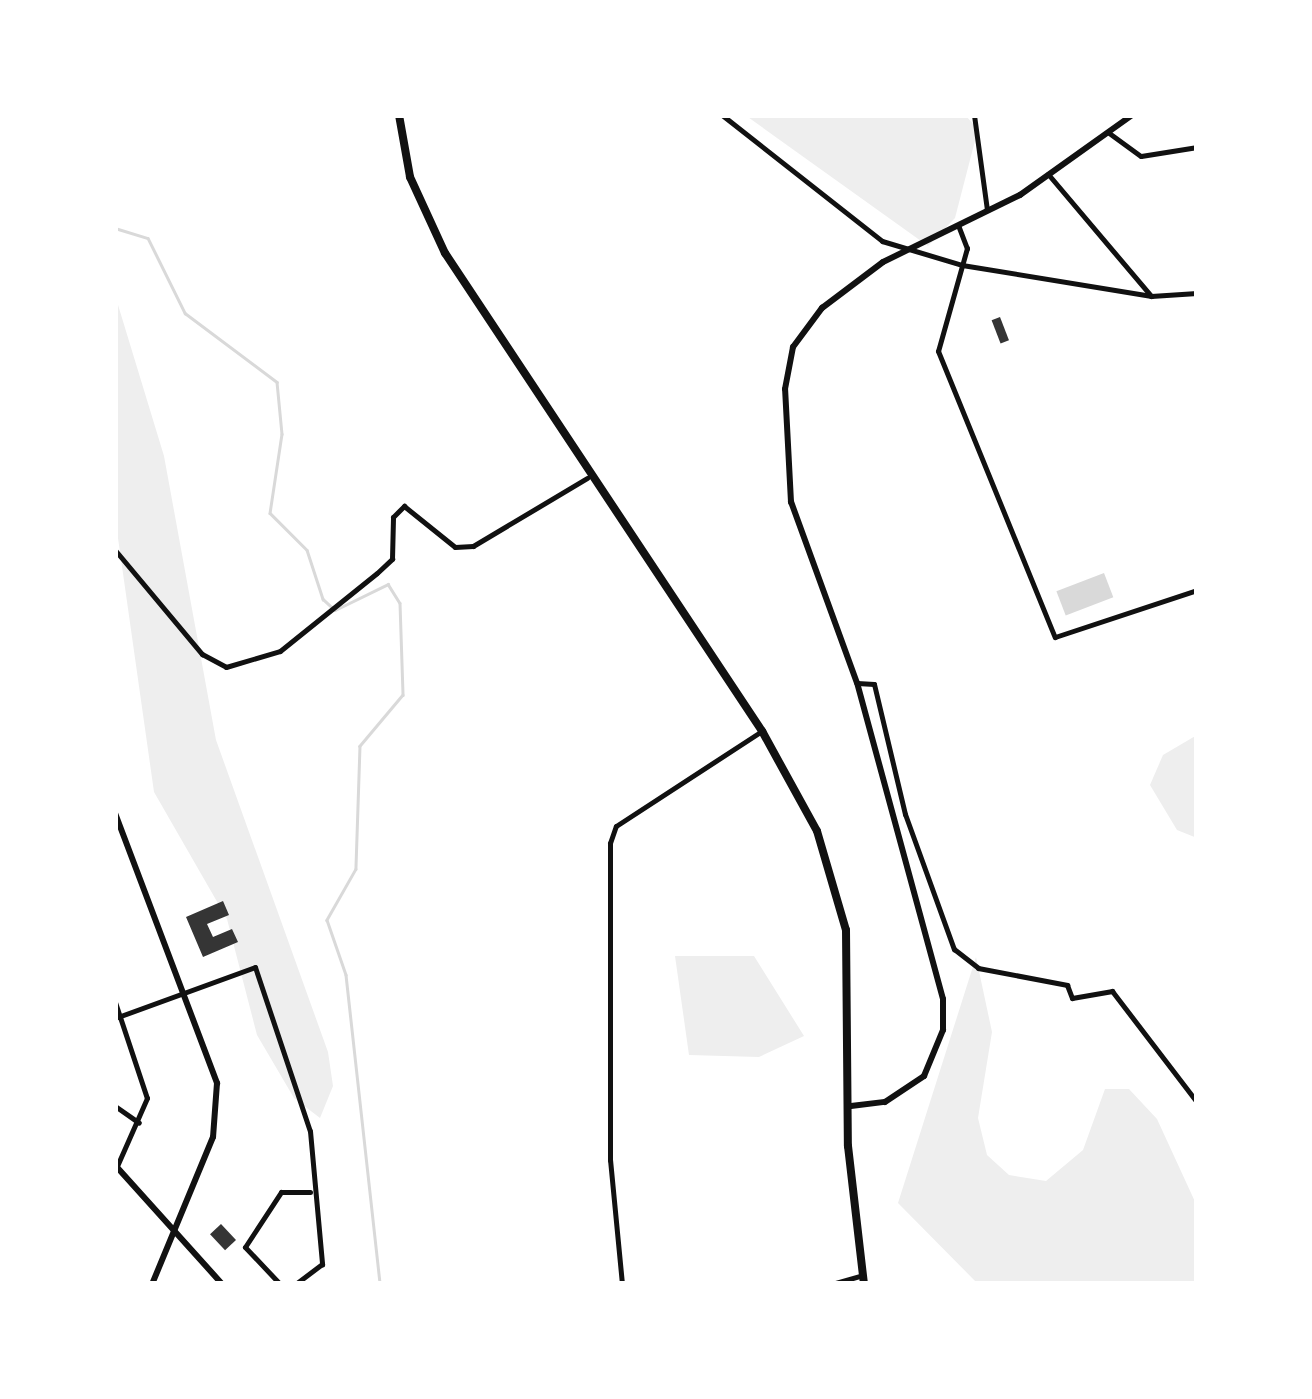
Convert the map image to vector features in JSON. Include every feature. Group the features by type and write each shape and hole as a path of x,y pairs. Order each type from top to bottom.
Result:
{"main road":[{"path":"399,115 424,216 587,478 762,731 817,831 838,893 851,976 852,1106 863,1280"}],"street":[{"path":"722,115 822,201 906,247 962,265 1152,296 1197,293"},
{"path":"974,115 987,210"},
{"path":"852,1106 885,1102 924,1076 943,1030 934,962 857,682 791,502 785,389 793,347 813,317 906,247 987,210 1048,174 1132,115"},
{"path":"1110,133 1141,156 1197,147"},
{"path":"1048,174 1152,296"},
{"path":"958,225 962,265 938,351 1054,637 1197,590"},
{"path":"115,550 218,666 280,652 324,611 392,560 393,518 404,506 455,547 473,546 587,478"},
{"path":"857,682 874,684 905,814 954,949 978,968 1067,985 1072,998 1112,991 1197,1102"},
{"path":"622,1284 610,1160 610,843 616,826 762,731"},
{"path":"115,813 213,1054 218,1118 152,1284"},
{"path":"118,1017 186,988 255,967 310,1130 310,1192 322,1264 295,1284"},
{"path":"115,1002 147,1098 116,1166 222,1284"},
{"path":"115,1106 138,1123"},
{"path":"280,1284 244,1247 281,1192 310,1192"},
{"path":"832,1284 863,1280"}],"shaded area":[{"path":"745,115 965,115 978,129 955,218 928,246"},
{"path":"115,295 164,456 216,740 328,1052 333,1086 320,1118 294,1098 257,1035 227,919 154,792 115,517"},
{"path":"1104,573 1113,597 1066,616 1056,591"},
{"path":"1197,735 1197,838 1177,830 1150,785 1163,755"},
{"path":"675,956 754,956 804,1036 759,1057 689,1055"},
{"path":"976,957 992,1032 978,1118 987,1155 1009,1175 1046,1181 1083,1150 1105,1089 1129,1089 1157,1119 1197,1206 1197,1284 978,1284 898,1203"}],"building":[{"path":"1000,317 1009,340 1001,344 992,320"},
{"path":"223,901 229,915 207,924 213,937 232,929 238,942 203,957 186,917"},
{"path":"221,1224 236,1240 225,1250 210,1234"}],"waterway":[{"path":"115,228 148,238 185,313 277,382 282,434 270,513 307,550 323,599 335,610 388,584 400,603 403,695 360,746 356,869 327,920 346,975 380,1284"}]}
